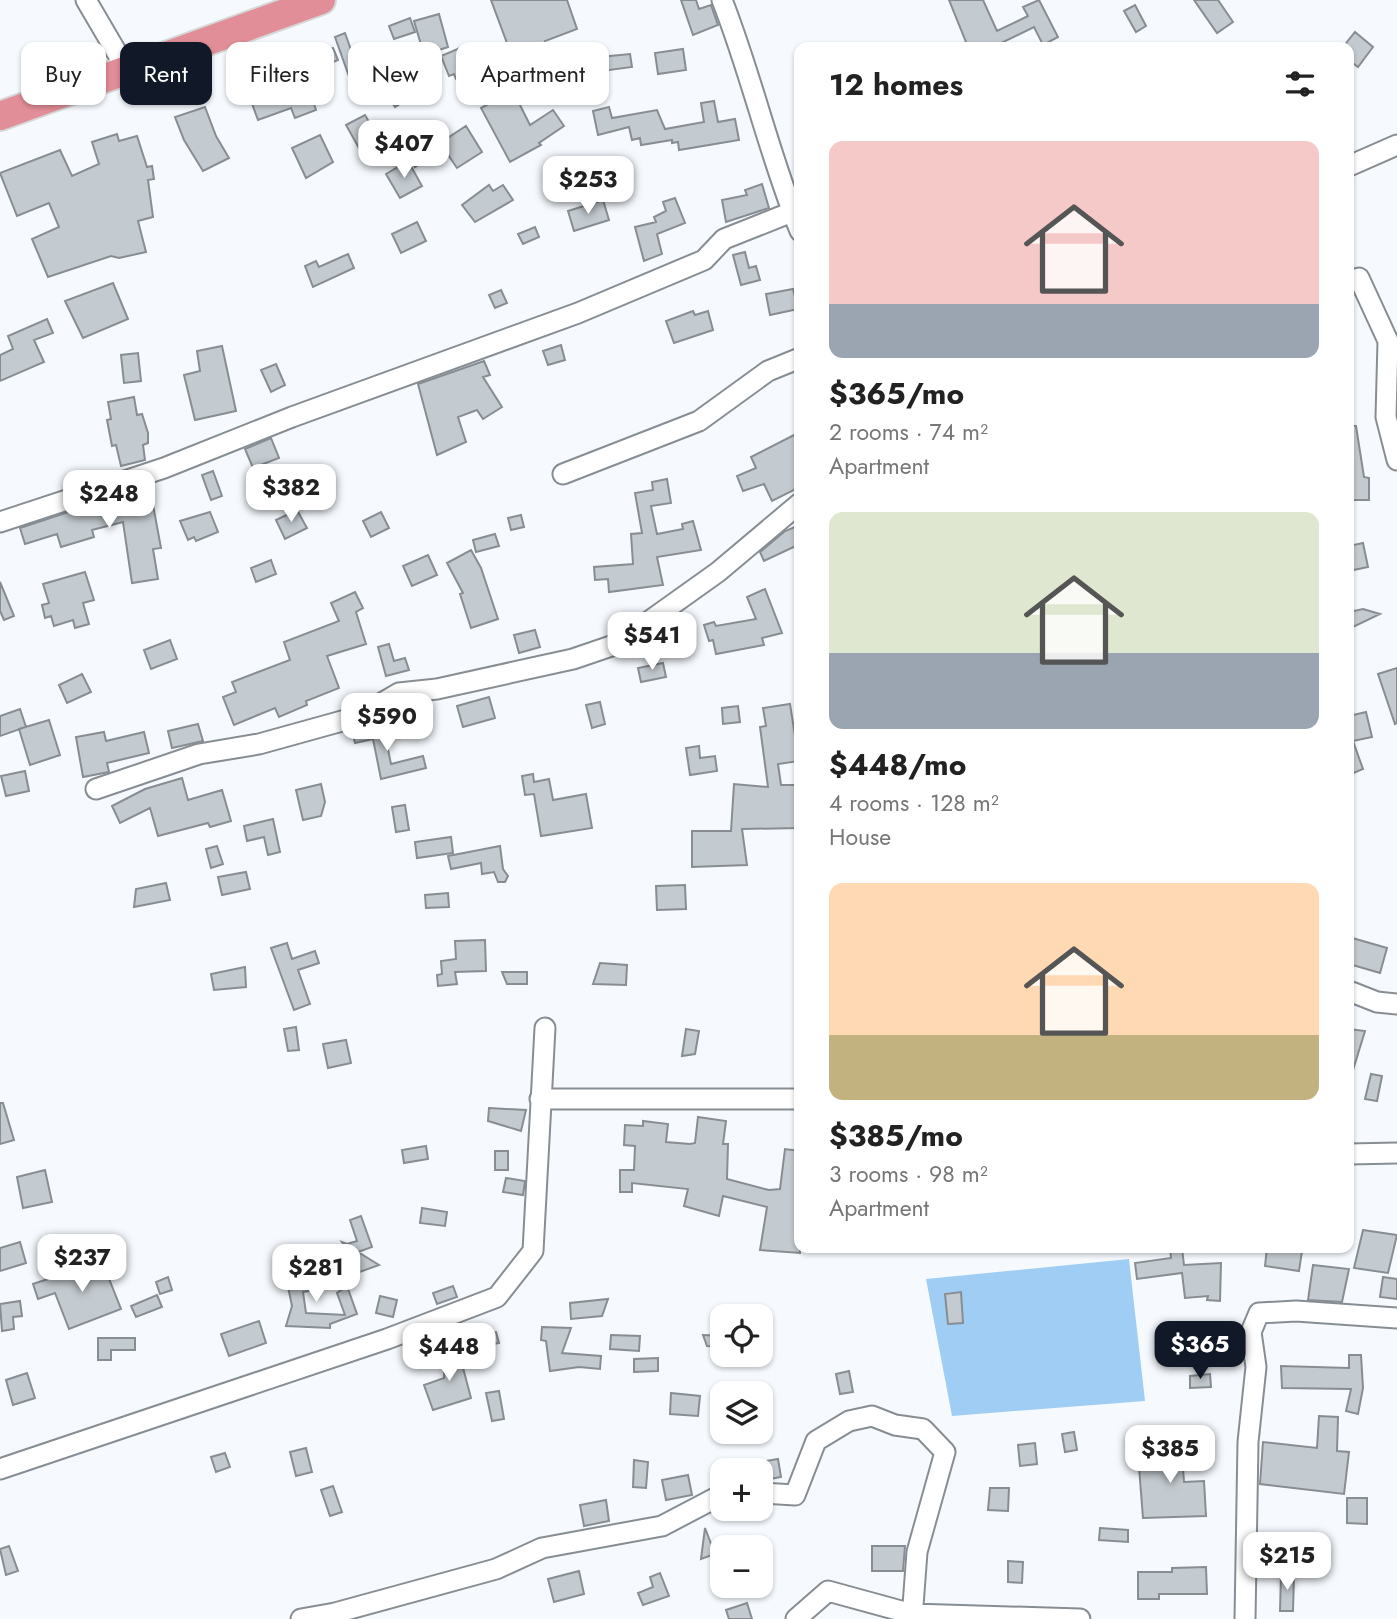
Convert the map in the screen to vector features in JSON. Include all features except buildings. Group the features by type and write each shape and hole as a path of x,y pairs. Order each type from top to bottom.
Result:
{"highway":[{"path":"205,42 321,0"},
{"path":"0,116 120,73"}],"street":[{"path":"86,0 120,58"},
{"path":"722,0 753,89 777,175 794,217"},
{"path":"1354,164 1397,145"},
{"path":"0,522 164,468 292,417 578,313 704,260 724,239 792,212"},
{"path":"1354,280 1359,278 1388,341 1386,418 1397,460"},
{"path":"563,474 699,421 768,371 794,360"},
{"path":"96,789 199,754 260,744 360,716 399,693 437,688 573,659 617,644 718,572 794,508"},
{"path":"1354,993 1377,1002 1397,1004"},
{"path":"0,1469 387,1339 497,1297 533,1251 545,1028"},
{"path":"540,1100 794,1099"},
{"path":"1354,1154 1397,1153"},
{"path":"1245,1619 1248,1442 1256,1367 1251,1332 1259,1313 1296,1311 1397,1318"},
{"path":"773,1494 794,1495 816,1441 849,1421 872,1416 895,1425 923,1429 945,1452 917,1552 912,1616"},
{"path":"301,1619 336,1616 496,1569 542,1548 662,1526 710,1501"},
{"path":"796,1619 828,1591 912,1616 1080,1619"}],"shaded area":[{"path":"1129,1259 1145,1401 952,1416 926,1279"}]}
